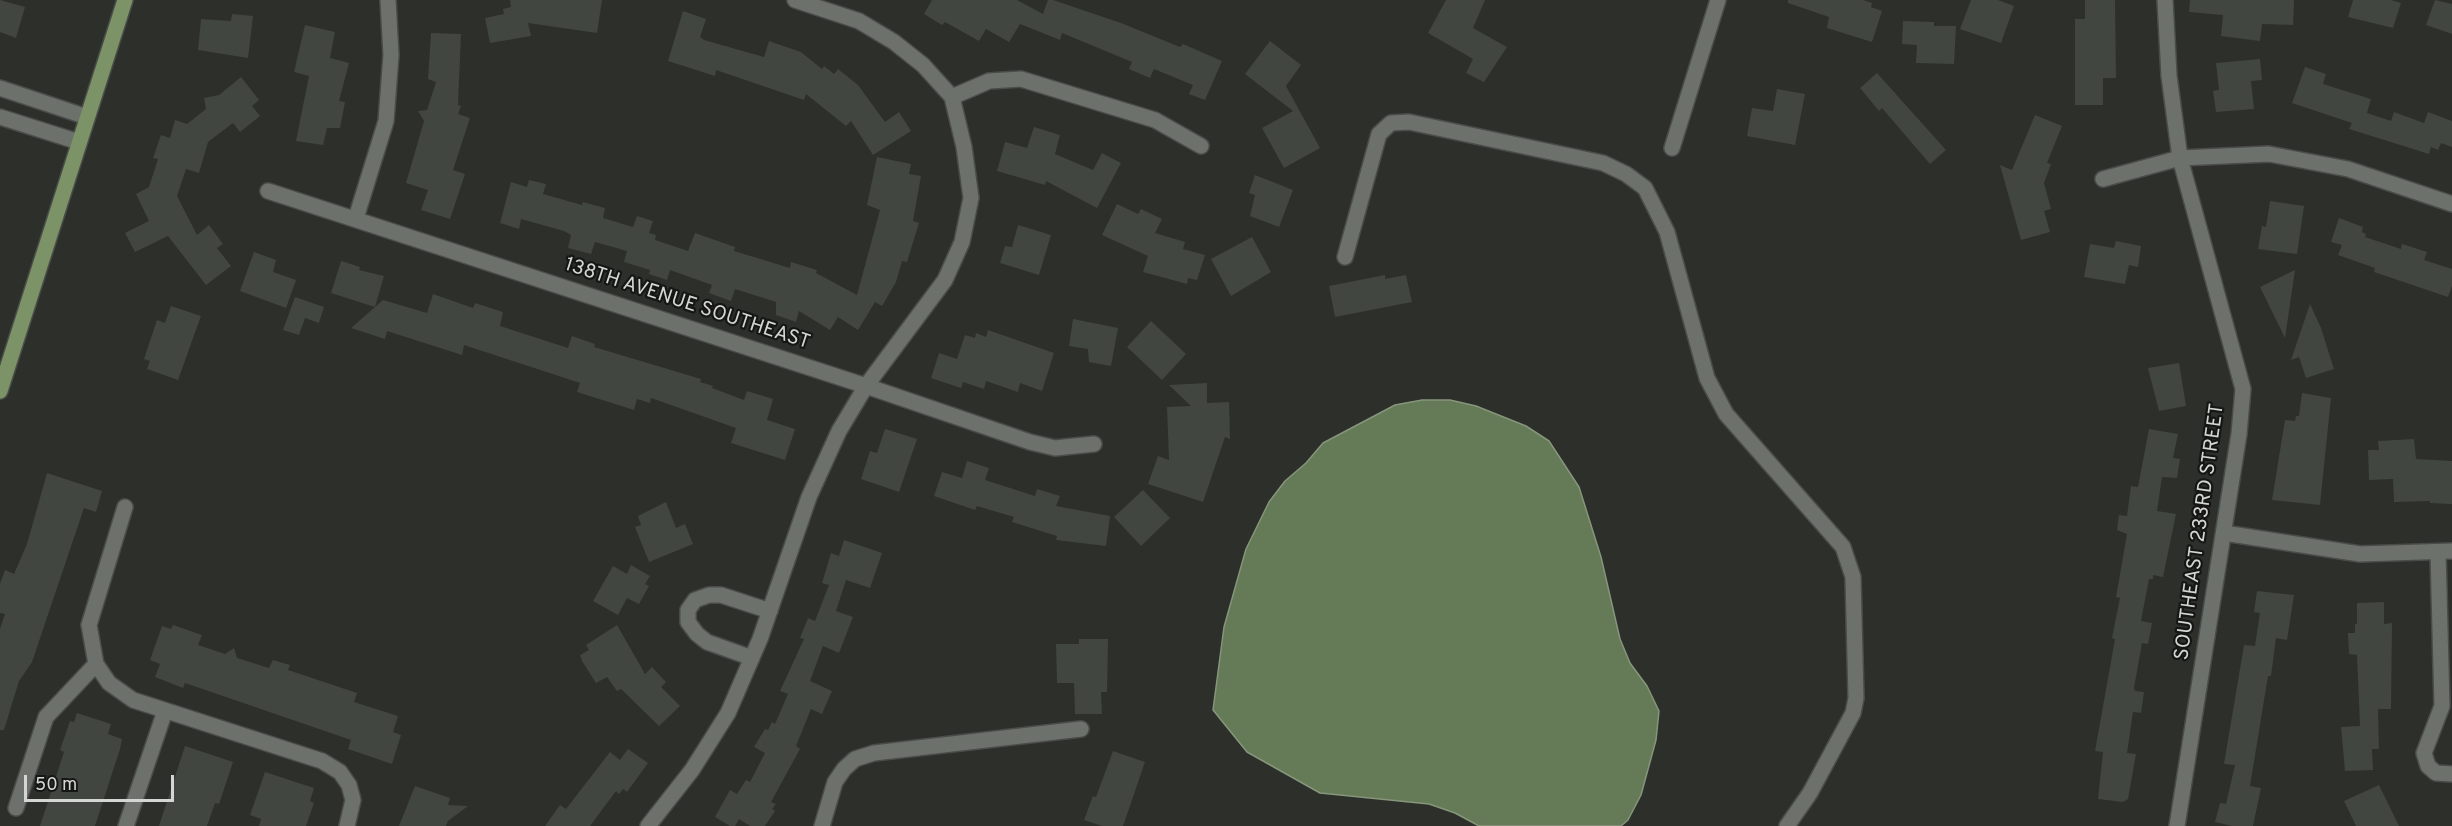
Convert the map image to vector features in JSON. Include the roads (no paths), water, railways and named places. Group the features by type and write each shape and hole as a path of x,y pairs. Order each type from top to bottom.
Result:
{"main road":[{"path":"0,391 125,0"}],"street":[{"path":"356,219 386,121 391,55 388,0"},
{"path":"648,826 692,770 728,713 770,611 809,497 839,431 866,386 945,280 962,242 971,198 964,147 952,97 923,65 894,42 859,21 795,0"},
{"path":"1672,148 1718,0"},
{"name":"SOUTHEAST 233RD STREET","path":"2165,0 2169,76 2180,158 2243,389 2224,532 2177,826"},
{"path":"952,97 988,81 1021,79 1155,120 1201,146"},
{"path":"0,88 87,117"},
{"path":"0,117 79,142"},
{"path":"1345,257 1379,134 1391,123 1409,122 1603,163 1626,174 1645,188 1667,232 1707,378 1726,414 1843,547 1853,578 1857,698 1852,713 1810,793 1787,826"},
{"path":"2103,179 2180,158 2269,154 2302,158 2348,170 2452,204"},
{"name":"138TH AVENUE SOUTHEAST","path":"268,191 866,386 1030,442 1055,448 1094,444"},
{"path":"125,507 90,624 96,664 109,683 133,700 322,761 340,772 349,785 353,800 349,820"},
{"path":"2224,532 2338,552 2445,552 2442,706 2424,753 2428,766 2436,773 2452,774"},
{"path":"752,658 707,642 688,622 688,610 695,600 708,595 721,596 770,611"},
{"path":"16,808 46,717 96,664"},
{"path":"2442,706 2452,720"},
{"path":"126,826 165,711"},
{"path":"822,826 835,782 844,769 865,756 928,746 1080,729"}]}
